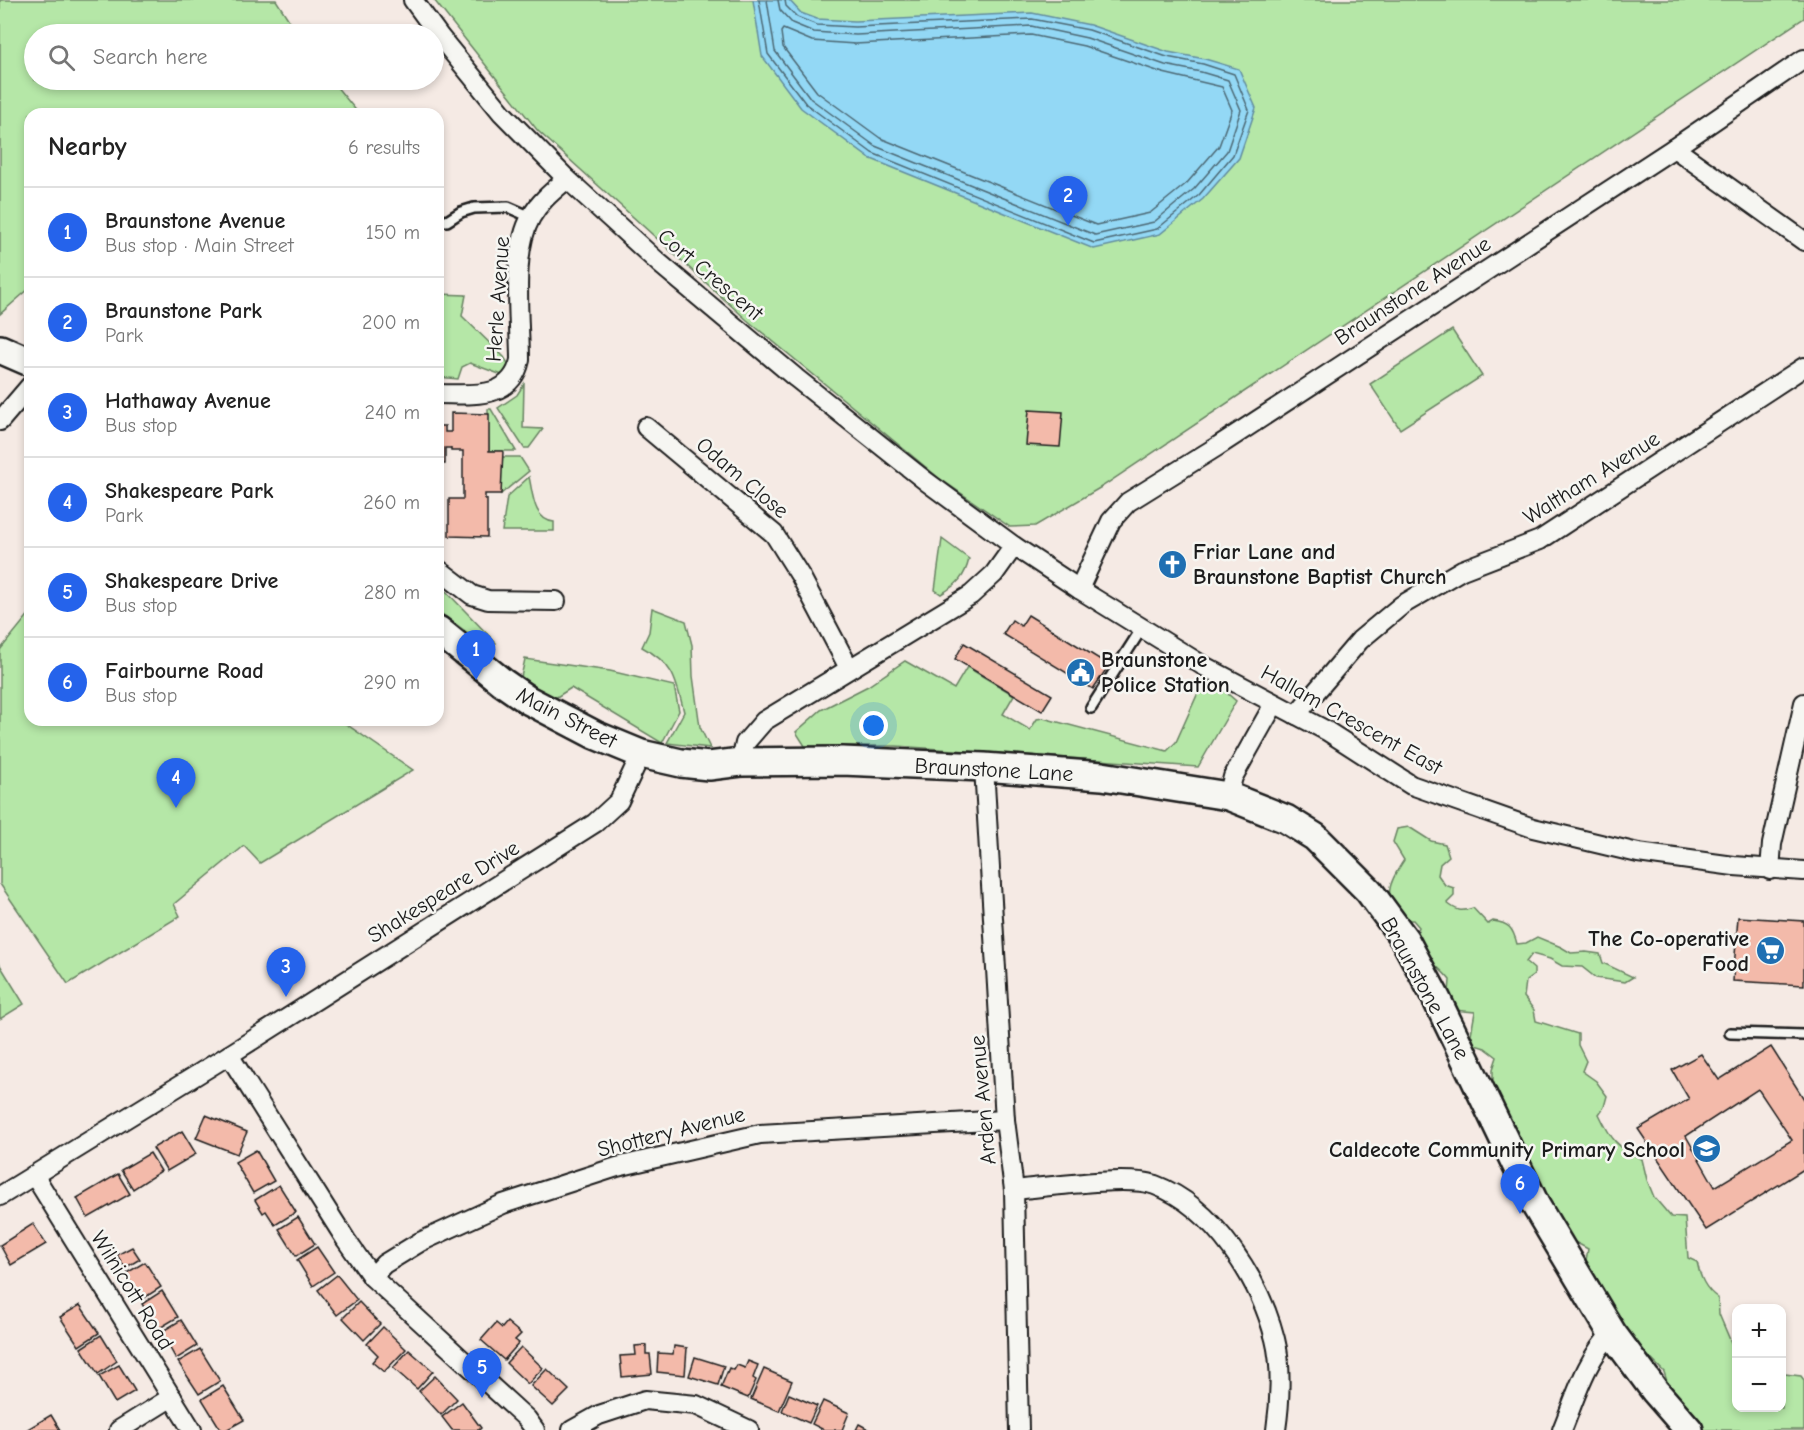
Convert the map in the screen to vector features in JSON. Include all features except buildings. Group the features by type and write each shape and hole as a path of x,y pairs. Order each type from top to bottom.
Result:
{"street":[{"name":"Cort Crescent","path":"413,0 431,24"},
{"name":"Cort Crescent","path":"444,42 502,113 567,179 659,263 796,378 927,482 1014,546"},
{"name":"Braunstone Avenue","path":"1078,589 1111,521 1128,502 1218,446 1674,148 1804,59"},
{"path":"1674,148 1804,241"},
{"name":"Herle Avenue","path":"444,394 486,394 495,391 518,371 520,360 518,274 522,239 531,217 546,197 567,179"},
{"path":"0,349 24,359"},
{"name":"Waltham Avenue","path":"1296,715 1360,640 1402,605 1462,570 1540,540 1804,367"},
{"path":"0,421 24,393"},
{"name":"Odam Close","path":"645,427 774,534 801,577 849,668"},
{"path":"741,762 745,743 764,721 971,595 994,574 1014,546"},
{"name":"Hallam Crescent East","path":"1014,546 1078,589 1202,665 1327,731 1411,785 1533,828 1638,853 1770,870 1804,871"},
{"path":"444,574 472,595 488,600 556,601"},
{"name":"Main Street","path":"444,635 528,700 595,735 641,754"},
{"path":"1770,870 1772,844 1804,703"},
{"path":"1228,795 1233,777 1274,704"},
{"name":"Braunstone Lane","path":"641,754 681,763 709,766 741,762 842,761 984,767 1102,776 1228,795 1286,819 1315,837 1369,891 1405,940 1436,998 1536,1206 1612,1333 1655,1391 1689,1430"},
{"name":"Shakespeare Drive","path":"0,1196 229,1055 596,823 619,801 641,754"},
{"name":"Arden Avenue","path":"984,767 1005,1120 1014,1190 1019,1430"},
{"path":"229,1055 346,1240 372,1277 527,1419 535,1430"},
{"name":"Shottery Avenue","path":"372,1277 384,1264 410,1248 503,1204 617,1167 760,1134 1005,1120"},
{"name":"Wilnicott Road","path":"34,1175 192,1430"},
{"path":"1014,1190 1121,1181 1154,1184 1190,1205 1230,1244 1256,1287 1276,1340 1280,1397 1276,1430"},
{"path":"1562,1430 1589,1362 1599,1346 1612,1333"},
{"path":"119,1430 172,1397"},
{"path":"572,1430 599,1415 645,1400 696,1405 749,1430"}],"lane":[{"name":"Herle Avenue","path":"444,221 460,212 474,208 508,207 531,217"},
{"path":"1091,708 1142,628"},
{"path":"1730,1033 1804,1035"}],"green space":[{"path":"0,0 276,0 292,24 24,24 24,90 339,90 354,108 24,108 24,293 0,314"},
{"path":"434,0 1804,0 1804,18 1103,486 1035,526 1010,527 939,478 747,320 538,131"},
{"path":"444,294 466,295 462,316 504,357 509,365 502,375 470,363 462,367 458,379 444,378"},
{"path":"1452,330 1482,376 1400,429 1370,384"},
{"path":"524,384 523,428 543,429 529,448 524,448 498,408 517,395"},
{"path":"488,409 491,409 516,451 489,451"},
{"path":"501,457 520,457 529,471 501,494"},
{"path":"529,477 535,505 542,516 554,522 554,531 502,531 507,497"},
{"path":"942,539 969,559 960,580 941,594 935,590"},
{"path":"444,589 496,643 487,647 444,615"},
{"path":"652,608 686,621 692,645 693,676 700,727 710,748 667,743 684,712 672,674 661,660 642,647 649,632"},
{"path":"24,620 24,726 349,726 413,770 260,863 244,846 174,904 180,916 68,984 0,884 0,650"},
{"path":"525,659 610,671 674,686 679,711 662,743 571,688 552,700 521,677"},
{"path":"905,661 954,689 967,667 1014,695 1003,714 1030,730 1037,719 1043,718 1167,751 1176,742 1206,675 1236,701 1198,767 896,746 805,746 796,732 821,710 868,686"},
{"path":"1409,827 1431,841 1445,844 1449,856 1440,864 1438,875 1445,885 1454,888 1454,896 1447,903 1450,906 1459,910 1473,908 1488,924 1493,921 1507,925 1512,930 1517,944 1526,943 1537,937 1571,953 1600,954 1603,963 1633,977 1625,982 1596,978 1582,967 1562,966 1550,959 1532,954 1526,962 1534,969 1534,975 1526,981 1524,997 1534,1010 1536,1021 1578,1034 1578,1045 1586,1061 1582,1071 1596,1081 1607,1096 1599,1114 1607,1130 1620,1146 1642,1159 1654,1197 1671,1217 1685,1218 1688,1258 1697,1262 1704,1282 1718,1298 1719,1314 1732,1345 1732,1412 1786,1412 1786,1374 1801,1376 1804,1380 1804,1430 1692,1430 1670,1391 1664,1372 1633,1341 1585,1266 1588,1249 1569,1239 1561,1228 1523,1150 1521,1141 1511,1129 1493,1087 1493,1069 1497,1057 1485,1048 1475,1045 1471,1034 1475,1012 1453,1010 1449,994 1450,980 1415,943 1419,927 1413,920 1401,920 1395,912 1390,897 1391,883 1404,860 1393,842 1397,829"},
{"path":"0,965 24,1004 0,1019"}],"water":[{"path":"753,0 789,0 801,13 817,19 855,21 1032,13 1090,25 1168,52 1205,59 1239,69 1256,108 1239,158 1203,199 1160,234 1094,249 869,158 801,108 762,56"}],"place":[{"name":"Braunstone Park","path":"1068,226"},
{"name":"Friar Lane and Braunstone Baptist Church","path":"1172,564"},
{"name":"Braunstone Police Station","path":"1080,672"},
{"name":"Braunstone Avenue","path":"476,680"},
{"name":"Shakespeare Park","path":"176,808"},
{"name":"The Co-operative Food","path":"1770,951"},
{"name":"Hathaway Avenue","path":"286,997"},
{"name":"Caldecote Community Primary School","path":"1706,1149"},
{"name":"Fairbourne Road","path":"1520,1214"},
{"name":"Shakespeare Drive","path":"482,1398"}]}
